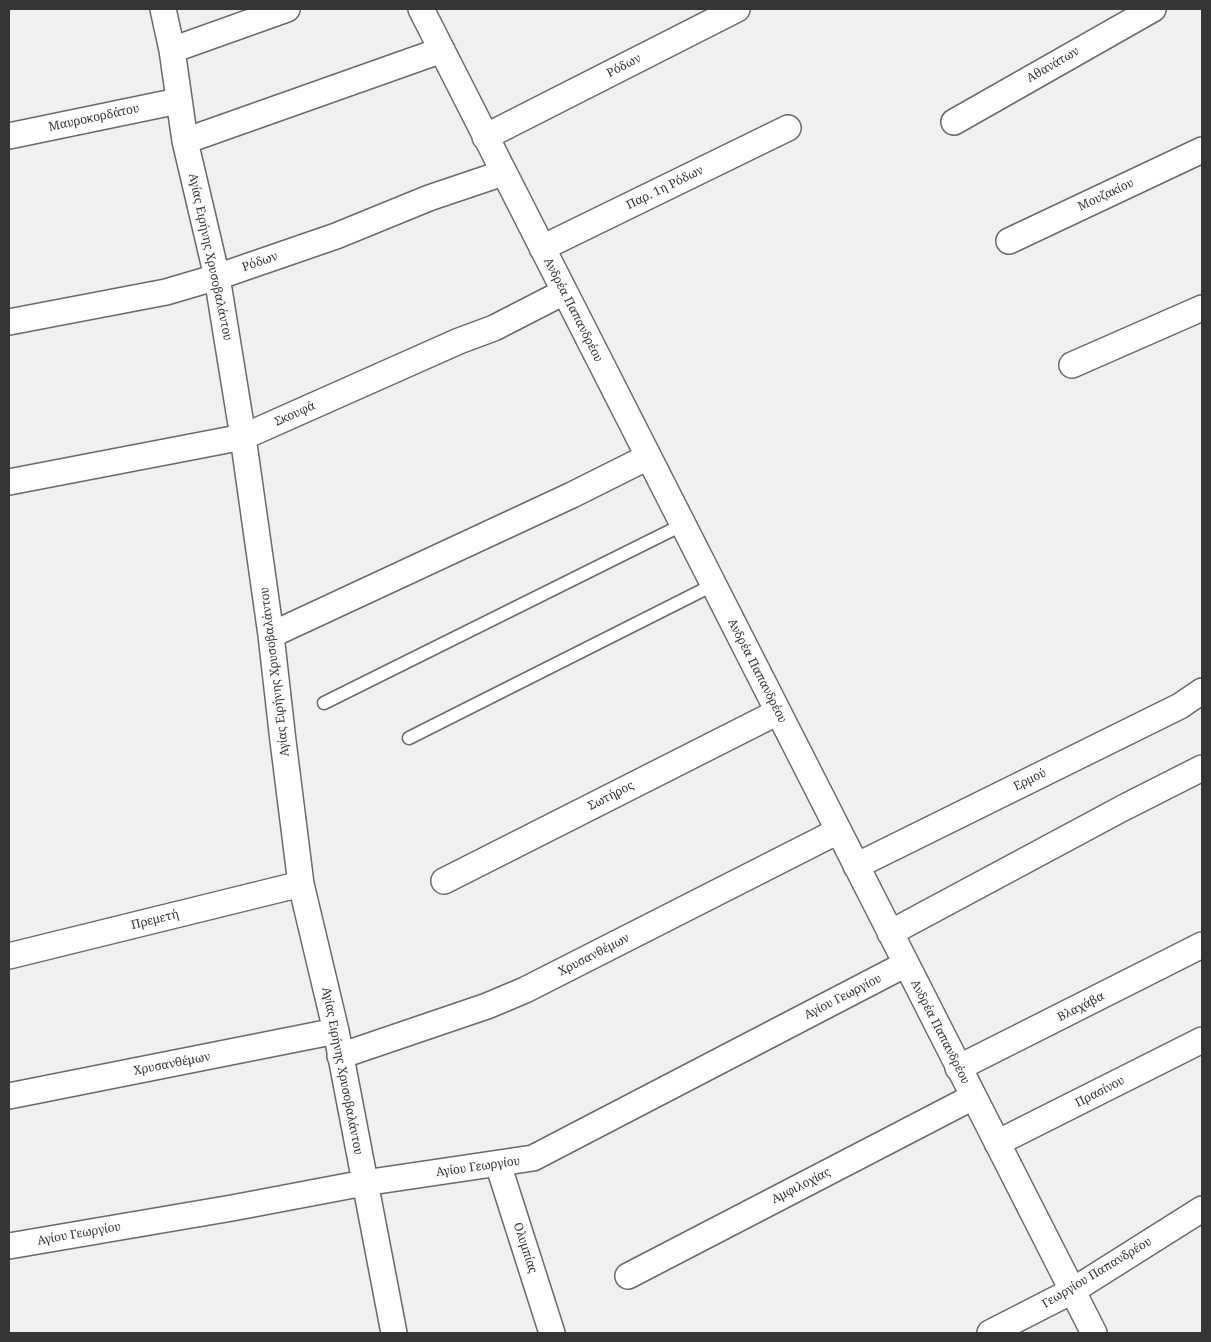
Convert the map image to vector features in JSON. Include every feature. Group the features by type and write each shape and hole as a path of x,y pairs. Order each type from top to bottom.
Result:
{"street":[{"name":"Αγίας Ειρήνης Χρυσοβαλάντου","path":"163,9 172,50 185,141 217,277 243,437 271,635 301,884 336,1030 394,1333"},
{"path":"172,50 287,9"},
{"name":"Ανδρέα Παπανδρέου","path":"421,9 1094,1333"},
{"name":"Ρόδων","path":"485,136 737,9"},
{"name":"Αθανάτων","path":"954,122 1153,9"},
{"path":"185,141 442,50"},
{"name":"Μαυροκορδάτου","path":"9,136 178,101"},
{"name":"Παρ. 1η Ρόδων","path":"542,248 788,128"},
{"name":"Μουζακίου","path":"1009,241 1202,150"},
{"name":"Ρόδων","path":"9,322 166,292 217,277 336,236 429,198 503,173"},
{"name":"Σκουφά","path":"9,482 243,437 494,328 564,292"},
{"path":"1072,365 1202,308"},
{"path":"271,635 572,495 648,456"},
{"name":"Ερμού","path":"856,866 1180,706 1202,691"},
{"name":"Σωτήρος","path":"444,881 778,712"},
{"path":"890,933 1123,808 1202,768"},
{"name":"Χρυσανθέμων","path":"340,1056 487,1006 525,990 838,831"},
{"name":"Πρεμετή","path":"9,956 301,884"},
{"name":"Βλαχάβα","path":"958,1068 1202,945"},
{"name":"Αγίου Γεωργίου","path":"9,1246 364,1183 533,1158 906,964"},
{"name":"Χρυσανθέμων","path":"9,1096 336,1030"},
{"name":"Πρασίνου","path":"997,1144 1202,1040"},
{"name":"Αμφιλοχίας","path":"628,1276 973,1097"},
{"name":"Ολυμπίας","path":"498,1164 552,1333"},
{"name":"Γεωργίου Παπανδρέου","path":"990,1333 1072,1291 1202,1209"}],"lane":[{"path":"324,703 682,524"},
{"path":"409,738 713,585"}]}
